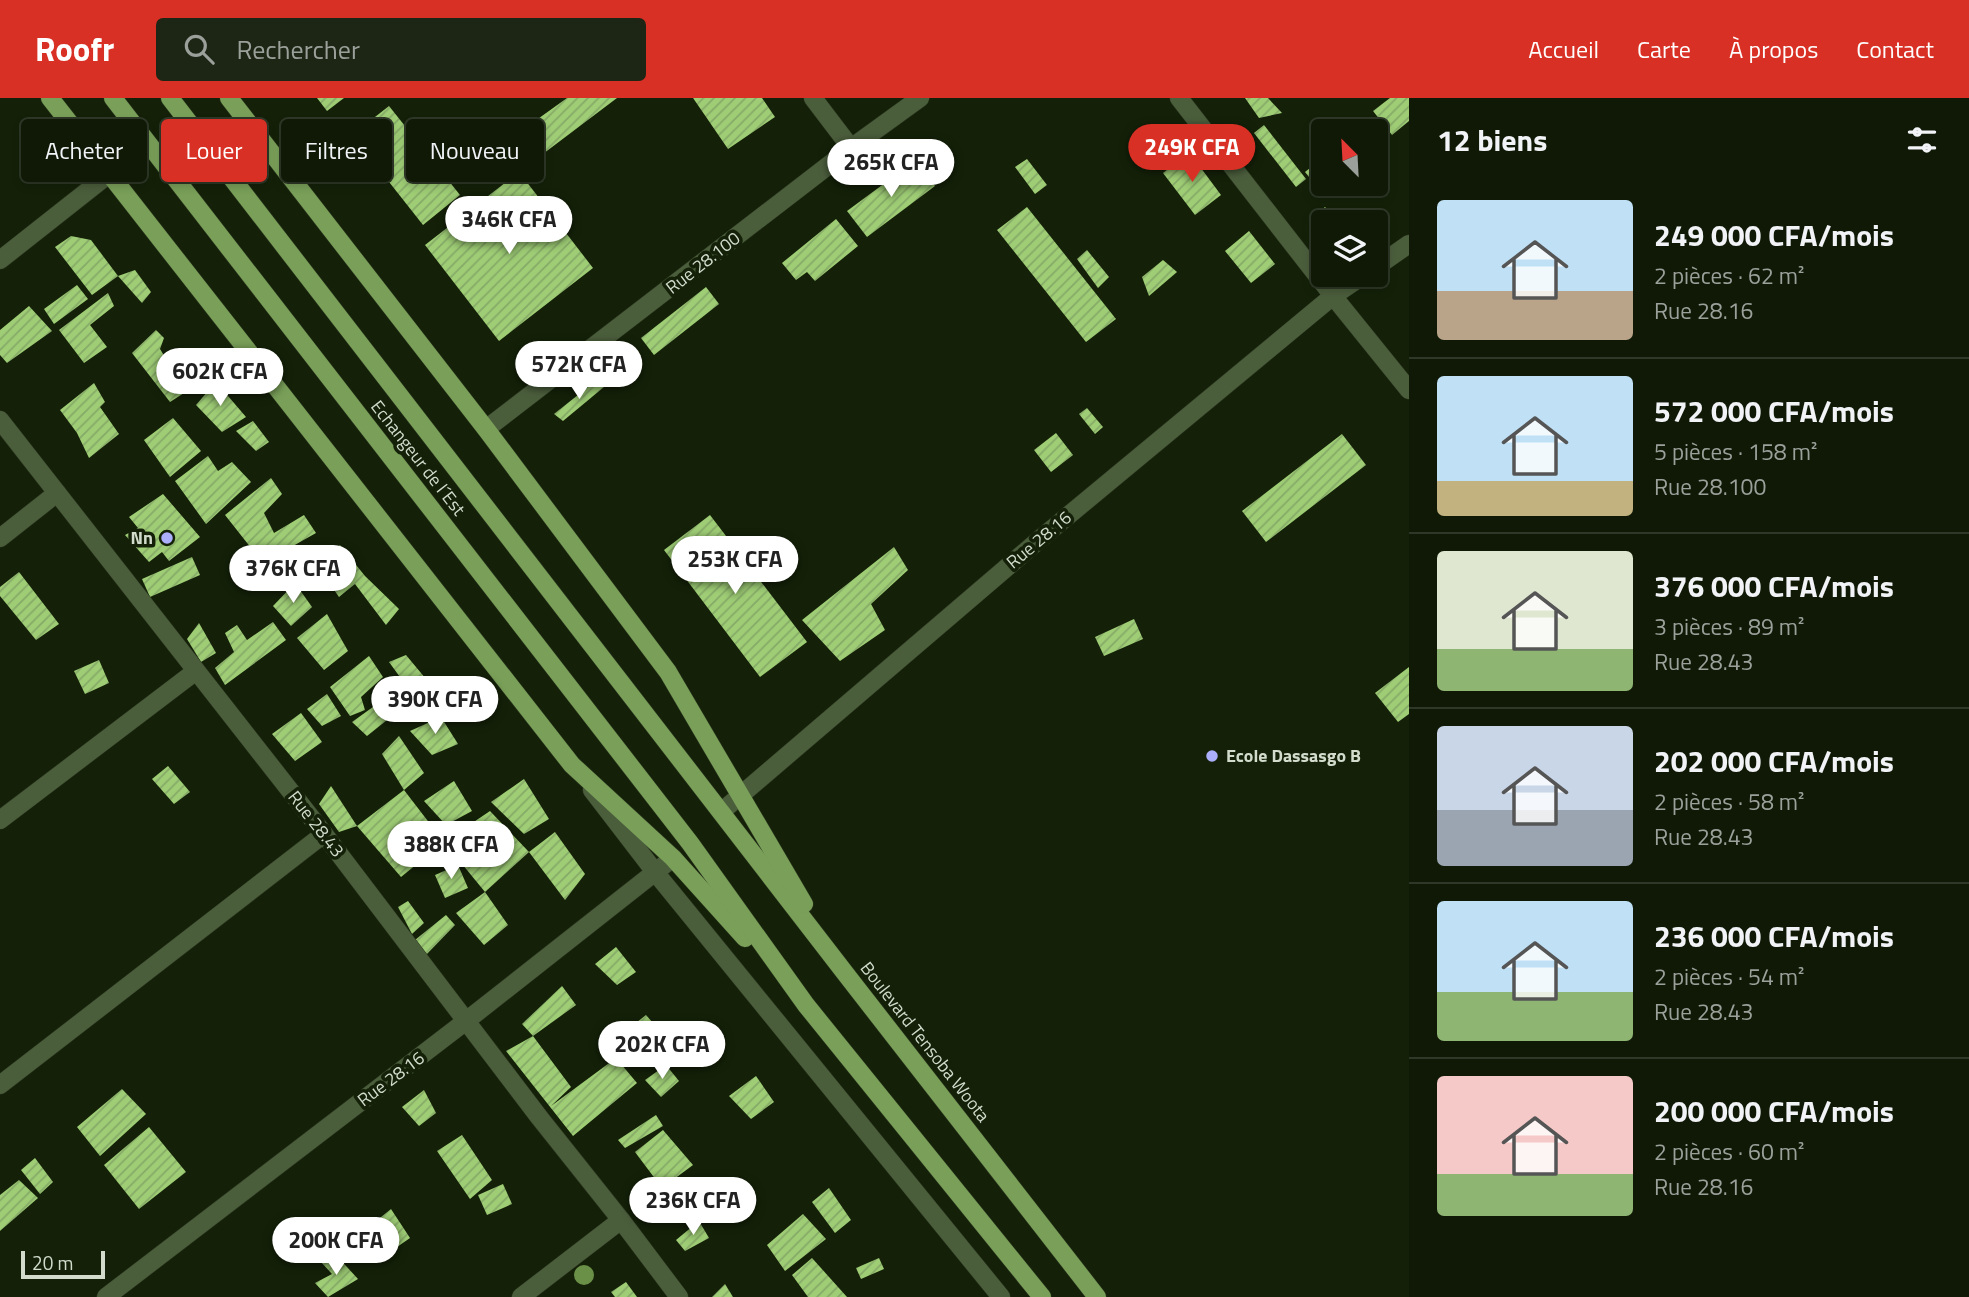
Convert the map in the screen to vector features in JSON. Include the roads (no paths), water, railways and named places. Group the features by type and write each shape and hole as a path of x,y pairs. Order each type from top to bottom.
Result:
{"main road":[{"path":"50,98 66,119"},
{"name":"Echangeur de l´Est","path":"113,98 690,843 806,1005"},
{"name":"Echangeur de l´Est","path":"170,98 721,812"},
{"path":"229,98 486,429 668,672 845,973"},
{"path":"115,182 572,765 673,858 806,1005 1042,1297"},
{"name":"Boulevard Tensoba Woota","path":"721,812 1097,1297"}],"street":[{"path":"813,98 851,148"},
{"name":"Rue 28.100","path":"486,429 920,98"},
{"path":"1179,98 1409,390"},
{"path":"0,261 99,182"},
{"path":"1388,259 1409,244"},
{"name":"Rue 28.16","path":"721,812 1040,539 1346,287"},
{"name":"Rue 28.43","path":"0,421 324,834 538,1117 679,1297"},
{"path":"0,538 57,493"},
{"path":"0,820 196,671"},
{"path":"572,765 1001,1297"},
{"path":"0,1085 324,834"},
{"name":"Rue 28.16","path":"106,1297 466,1021 673,858"},
{"path":"522,1297 621,1220"}],"place":[{"name":"Nn","path":"167,538"},
{"name":"Ecole Dassasgo B","path":"1212,756"}]}
